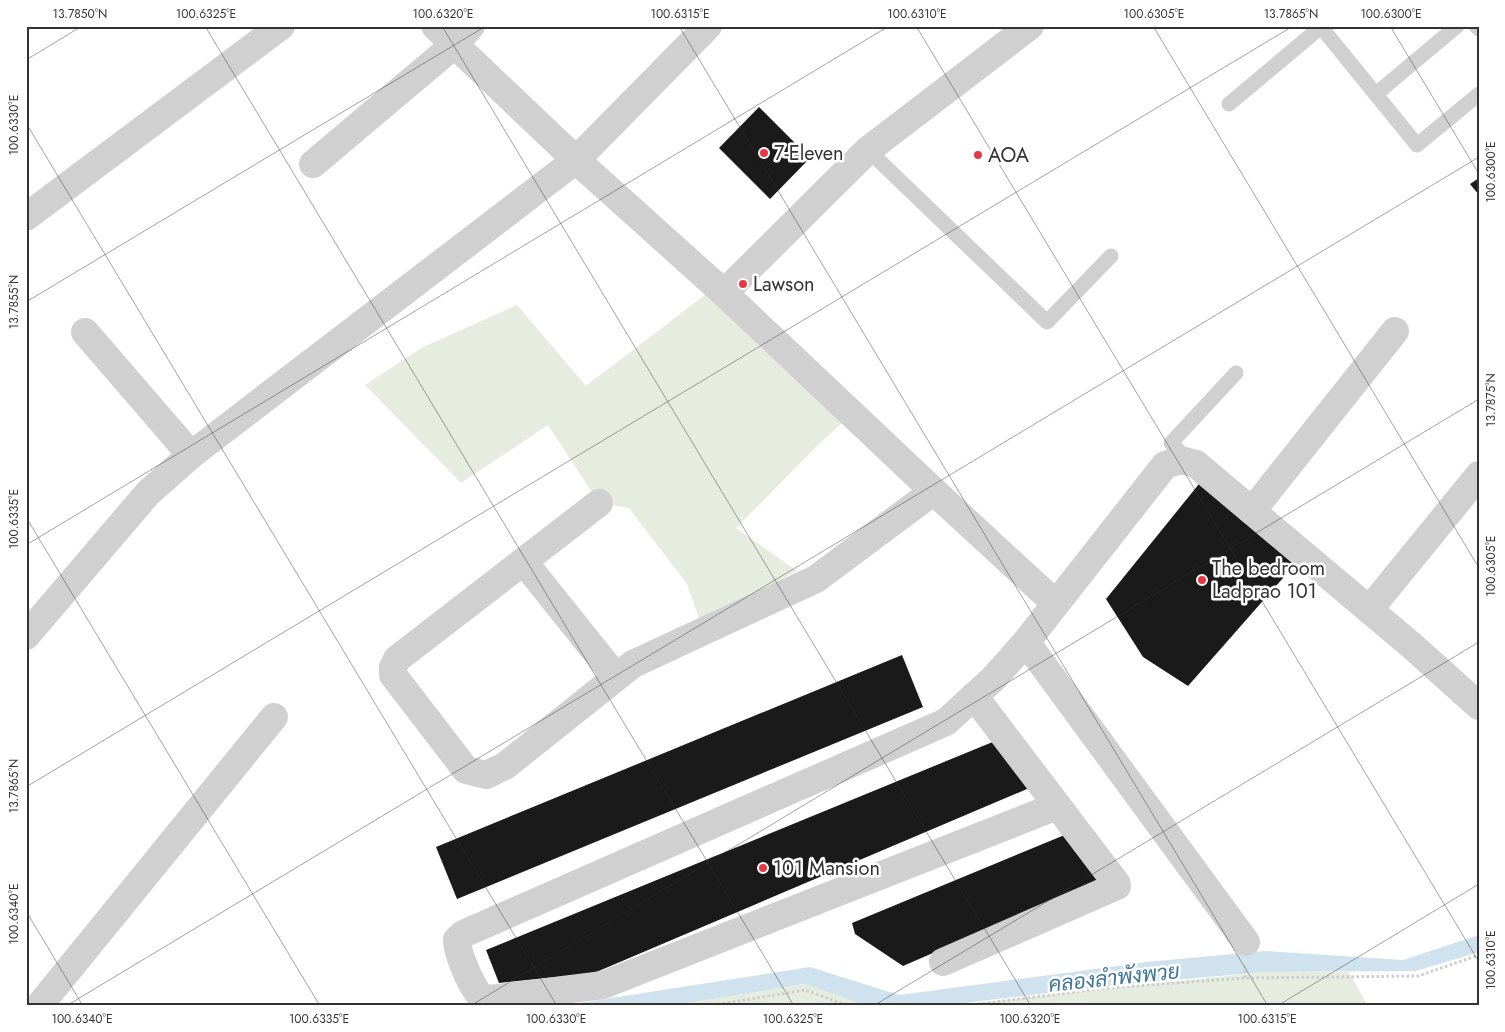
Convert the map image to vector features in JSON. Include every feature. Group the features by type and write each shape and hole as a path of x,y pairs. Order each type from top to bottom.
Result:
{"street":[{"path":"26,216 281,26"},
{"path":"435,26 463,35 576,160 724,292 1055,603"},
{"path":"26,636 148,493 190,455 576,160 708,26"},
{"path":"724,292 868,150 1030,26"},
{"path":"314,164 463,35"},
{"path":"1252,512 1395,331"},
{"path":"85,332 190,455"},
{"path":"1057,806 603,985 490,999 482,997 475,987 457,948 457,940 463,934 946,722 993,679 1026,642 1165,465 1181,460 1196,464 1479,706"},
{"path":"1369,610 1479,475"},
{"path":"599,503 397,659 393,667 393,675 466,770 486,775 505,766 633,664 816,579 934,491"},
{"path":"524,562 616,677"},
{"path":"1026,642 1246,942"},
{"path":"943,962 1117,886 974,696"},
{"path":"39,1006 274,717"}],"lane":[{"path":"1229,104 1321,26 1417,145 1479,94"},
{"path":"1376,94 1457,26"},
{"path":"868,150 1047,322 1111,256"},
{"path":"1191,463 1171,443 1236,373"}],"path":[{"path":"963,1006 1106,988 1245,978 1418,976 1479,955"},
{"path":"708,1006 805,990 849,1006"}],"shaded area":[{"path":"710,291 844,421 736,528 797,571 701,624 687,584 629,508 599,503 548,425 461,483 365,385 423,347 517,305 586,386"},
{"path":"1265,972 1349,972 1368,1006 947,1006"},
{"path":"805,984 866,1006 669,1006"}],"water":[{"name":"คลองลำพังพวย","path":"1479,935 1479,952 1416,971 1265,972 1105,986 940,1006 866,1006 805,984 669,1006 560,1006 810,967 899,995 1147,962 1265,951 1403,960"}],"building":[{"name":"7-Eleven","path":"759,107 810,158 770,199 719,148"},
{"path":"1479,178 1479,195 1470,184"},
{"name":"The bedroom Ladprao 101","path":"1203,479 1298,561 1188,686 1143,657 1106,599"},
{"path":"902,655 923,707 457,899 436,847"},
{"name":"101 Mansion","path":"1000,739 1034,786 594,973 499,983 486,950"},
{"name":"101 Mansion","path":"1067,834 1105,878 903,966 855,934 852,923"}],"place":[{"name":"7-Eleven","path":"764,153"},
{"name":"AOA","path":"978,155"},
{"name":"Lawson","path":"743,284"},
{"name":"The bedroom Ladprao 101","path":"1202,580"},
{"name":"101 Mansion","path":"763,868"}]}
